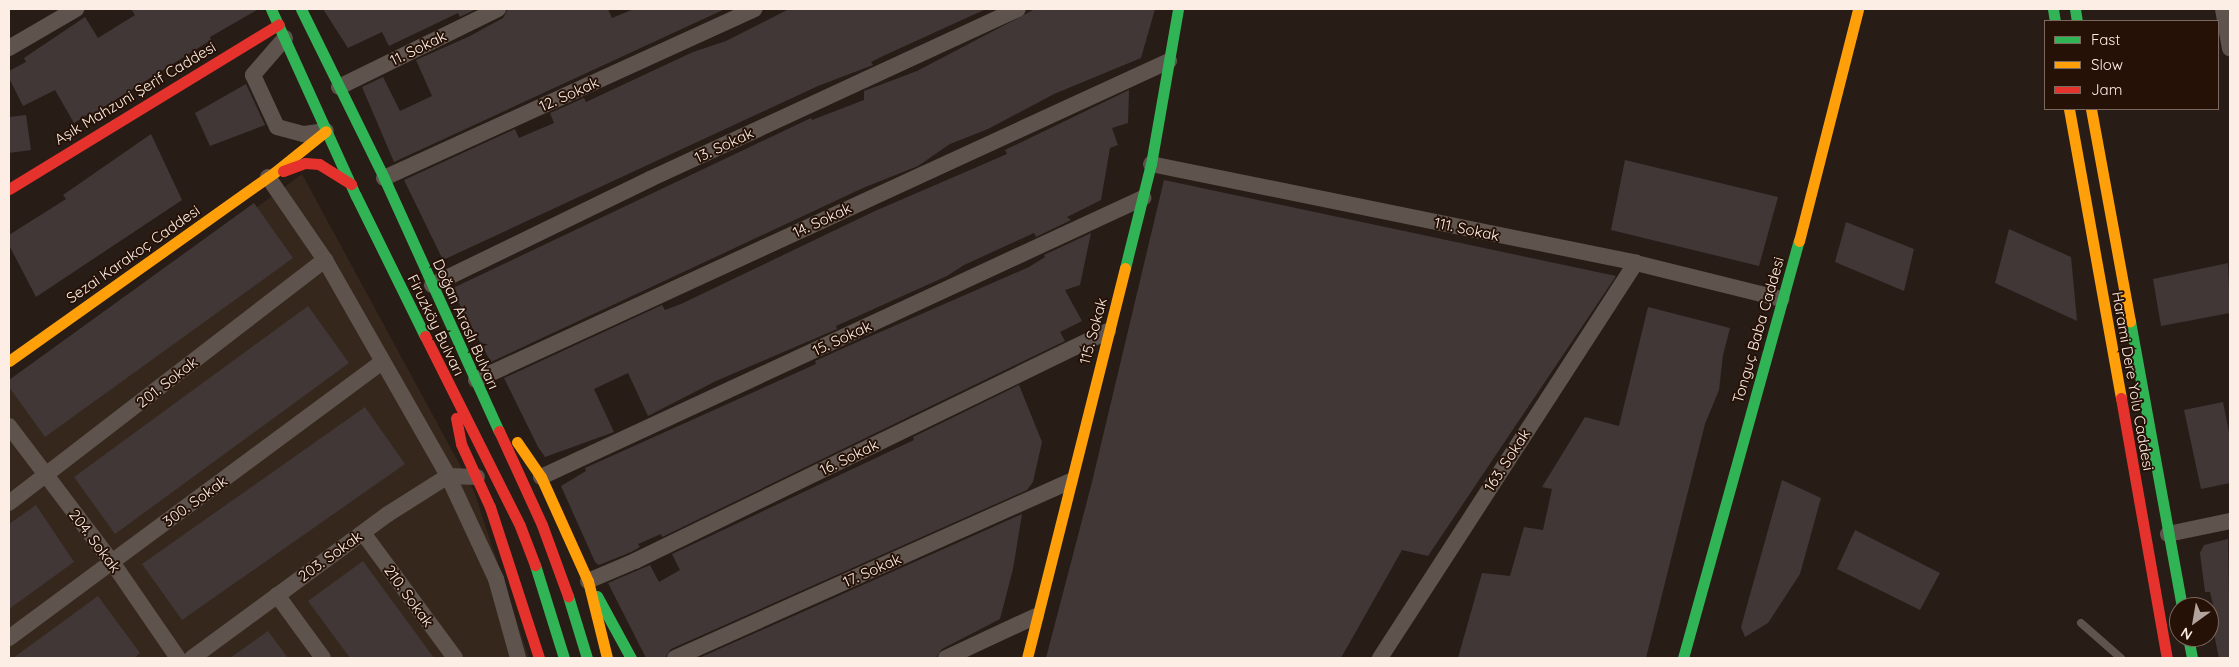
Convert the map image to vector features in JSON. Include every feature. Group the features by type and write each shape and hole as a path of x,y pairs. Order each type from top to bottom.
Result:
{"street":[{"path":"11,41 76,9"},
{"name":"Firuzköy Bulvarı","path":"271,9 351,184 452,393 487,456 520,526 545,592 564,658"},
{"name":"Doğan Araslı Bulvarı","path":"301,9 384,178 549,542 587,658"},
{"name":"11. Sokak","path":"339,87 498,9"},
{"name":"12. Sokak","path":"384,178 754,9"},
{"name":"13. Sokak","path":"432,285 650,179 1018,9"},
{"name":"115. Sokak","path":"1027,658 1069,482 1151,164 1178,9"},
{"name":"Tonguç Baba Caddesi","path":"1683,658 1782,300 1858,9"},
{"path":"2223,9 2230,48"},
{"path":"282,31 253,75 277,126 304,134 326,131"},
{"name":"Aşık Mahzuni Şerif Caddesi","path":"9,189 282,31"},
{"name":"14. Sokak","path":"476,380 1169,61"},
{"name":"Harami Dere Yolu Caddesi","path":"2069,110 2167,658"},
{"name":"Harami Dere Yolu Caddesi","path":"2091,110 2180,597"},
{"path":"272,174 326,131"},
{"path":"272,174 305,163 319,164 351,184"},
{"name":"111. Sokak","path":"1151,164 1636,263 1782,300"},
{"path":"272,174 325,260 381,363 448,476 496,578 518,658"},
{"name":"Sezai Karakoç Caddesi","path":"9,360 272,174"},
{"name":"15. Sokak","path":"541,477 1142,198"},
{"name":"201. Sokak","path":"9,503 325,260"},
{"name":"163. Sokak","path":"1380,658 1636,263"},
{"name":"16. Sokak","path":"588,580 635,561 1108,332"},
{"name":"300. Sokak","path":"9,638 381,363"},
{"path":"476,380 541,477 588,580 631,658"},
{"path":"452,393 461,444 477,477 520,590 539,658"},
{"name":"204. Sokak","path":"9,426 112,562 178,658"},
{"path":"448,476 461,444"},
{"path":"448,476 477,477"},
{"name":"203. Sokak","path":"192,658 363,533 448,476"},
{"name":"17. Sokak","path":"675,658 1069,482"},
{"path":"2168,534 2230,521"},
{"name":"210. Sokak","path":"363,533 455,658"},
{"path":"588,580 607,658"},
{"path":"277,595 323,658"},
{"path":"946,658 1036,616"}],"lane":[{"path":"2081,622 2122,658"}],"shaded area":[{"path":"302,174 474,491 529,658 9,658 9,389"}],"building":[{"path":"131,9 257,10 210,37 211,40 91,115 90,113 74,123 55,90 23,106 9,78 9,71 26,62 24,58 85,17 98,38 135,15"},
{"path":"323,9 476,9 460,17 458,13 389,46 382,32 348,48"},
{"path":"508,9 608,9 612,18 634,9 725,9 394,162 362,87 383,77 400,111 432,96 416,60 470,36 503,18"},
{"path":"789,9 986,9 883,56 871,62 873,65 818,86 443,260 404,180 515,129 519,138 554,123 550,113 584,98 586,102 693,52 726,41"},
{"path":"1035,9 1155,9 1141,58 1054,94 988,129 950,144 918,166 863,188 491,362 451,289 811,118 812,120 864,100 864,91 917,71"},
{"path":"246,84 265,125 210,146 195,113"},
{"path":"1129,90 1128,123 1112,128 1118,145 1110,148 1101,200 1067,217 1071,220 1036,237 1034,233 964,265 947,276 836,326 837,329 716,381 648,416 628,373 594,389 614,432 545,457 538,447 504,378 662,305 665,310 681,304 875,211 1007,154 1005,150"},
{"path":"26,115 31,150 9,153 9,117"},
{"path":"151,134 182,200 36,297 9,245 9,235 66,199 63,195"},
{"path":"1625,160 1778,197 1759,266 1611,230"},
{"path":"1164,180 1616,276 1428,556 1402,550 1341,658 1046,658 1092,482"},
{"path":"254,203 293,258 45,437 9,387 9,380"},
{"path":"1846,222 1914,249 1904,291 1835,262"},
{"path":"2009,229 2071,257 2077,321 1995,283"},
{"path":"1091,233 1080,285 1065,290 1082,321 1060,332 1065,341 662,537 661,534 638,544 640,547 631,552 599,565 595,562 561,486 586,471 585,468 816,364 815,361 1029,267 1045,257 1044,255"},
{"path":"2228,263 2230,313 2161,326 2153,279"},
{"path":"308,306 349,363 115,534 74,477"},
{"path":"1648,307 1730,328 1723,355 1719,390 1705,424 1646,658 1458,658 1482,573 1510,576 1524,527 1543,530 1552,489 1542,487 1585,417 1619,426"},
{"path":"1019,385 1042,442 1033,482 1027,490 671,649 665,658 646,658 608,583 650,565 659,582 680,570 672,554 914,440 913,437"},
{"path":"2223,402 2230,437 2230,483 2201,489 2184,410"},
{"path":"365,407 405,464 182,620 142,564"},
{"path":"1782,480 1821,498 1800,574 1768,623 1745,637 1741,627"},
{"path":"36,505 74,562 9,609 9,524"},
{"path":"1022,514 1013,569 1000,619 942,649 936,658 699,658"},
{"path":"1855,530 1940,573 1920,610 1837,569"},
{"path":"2228,539 2230,658 2219,658 2217,647 2219,647 2219,597 2211,597 2210,592 2205,592 2200,553 2204,545"},
{"path":"363,561 434,658 350,658 308,601"},
{"path":"98,596 140,653 134,658 13,658"},
{"path":"268,631 288,658 230,658"}],"traffic: fast":[{"path":"271,9 356,196 425,336"},
{"path":"301,9 384,178 499,431"},
{"path":"1125,268 1151,164 1178,9"},
{"path":"2053,9 2055,20"},
{"path":"2075,9 2077,20"},
{"path":"1683,658 1799,241"},
{"path":"2130,321 2180,597"},
{"path":"535,565 564,658"},
{"path":"568,596 587,658"},
{"path":"597,596 631,658"},
{"path":"2190,647 2192,658"}],"traffic: slow":[{"path":"1799,241 1858,9"},
{"path":"2069,110 2121,398"},
{"path":"2091,110 2130,321"},
{"path":"9,361 275,172 326,131"},
{"path":"1027,658 1125,268"},
{"path":"517,442 541,477 588,581 607,658"}],"traffic: jam":[{"path":"9,189 279,24"},
{"path":"283,171 305,163 319,164 351,184"},
{"path":"425,336 520,526 535,565"},
{"path":"2121,398 2167,658"},
{"path":"456,418 461,444 490,507 539,658"},
{"path":"499,431 542,525 568,596"}]}
